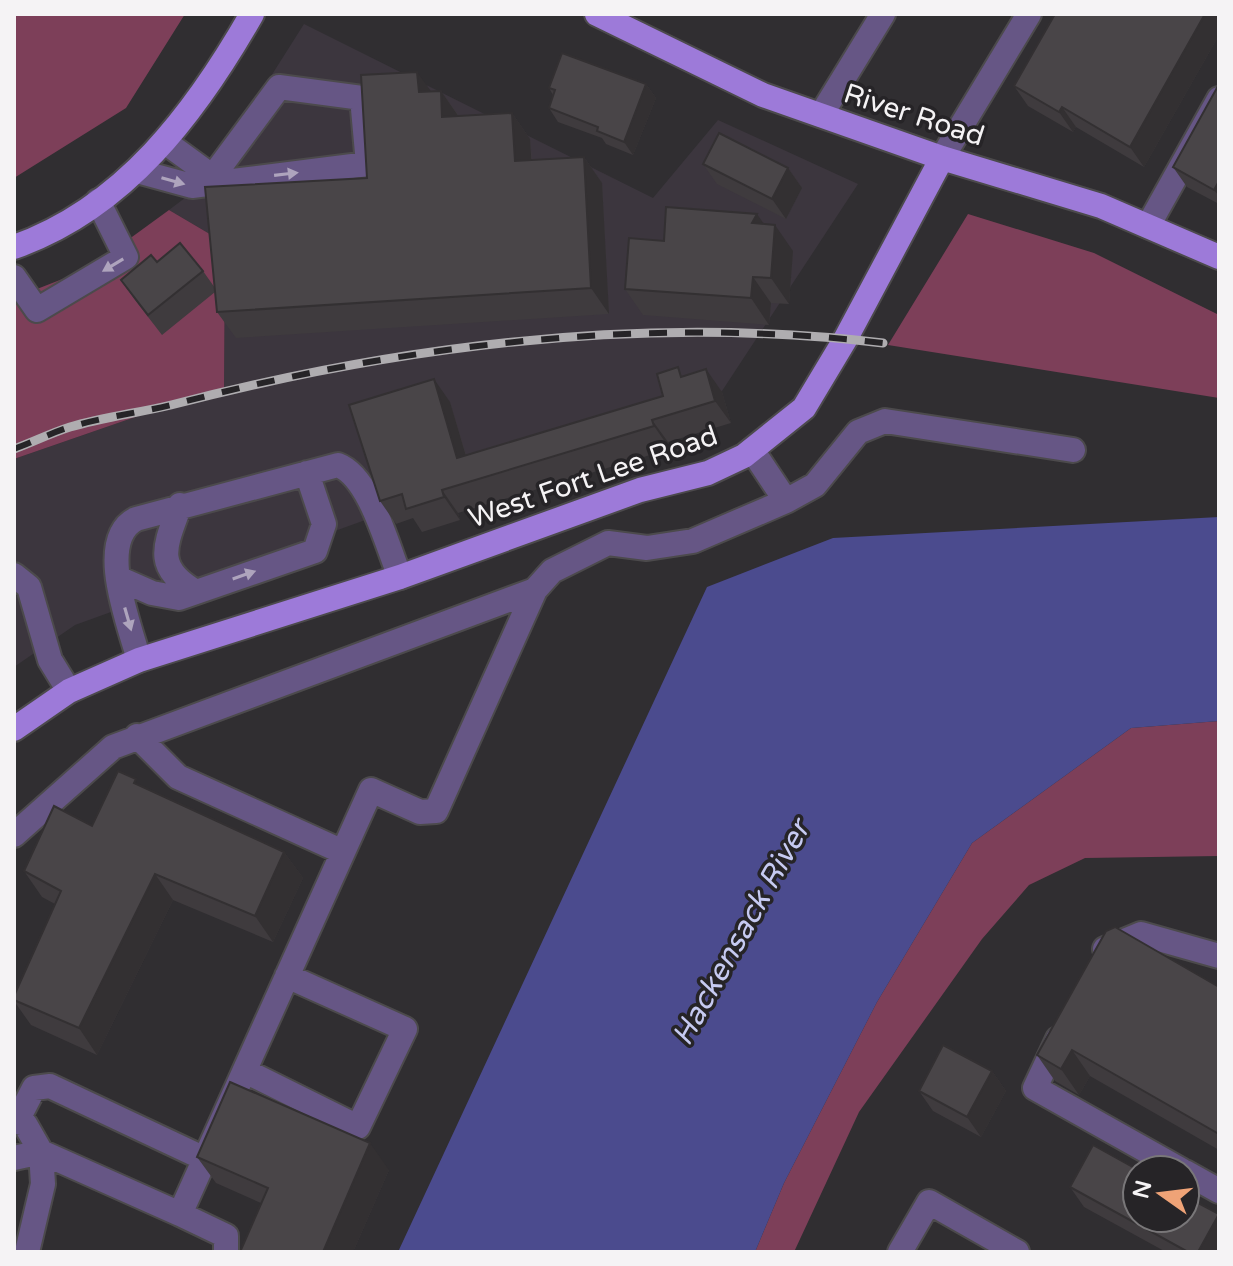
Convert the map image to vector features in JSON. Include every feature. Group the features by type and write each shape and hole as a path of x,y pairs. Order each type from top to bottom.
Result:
{"main road":[{"path":"14,247 46,236 137,171 165,142 227,59 252,14"},
{"name":"River Road","path":"597,14 763,95 942,158 1032,183 1148,226 1219,257"},
{"name":"West Fort Lee Road","path":"14,729 69,691 139,660 400,577 640,490 708,473 752,450 804,408 846,338 942,158"}],"street":[{"path":"821,115 883,14"},
{"name":"West Fort Lee Road","path":"942,158 1029,14"},
{"path":"137,171 192,186 368,164 362,98 279,87 208,183"},
{"path":"1148,226 1219,99"},
{"path":"165,142 202,169 208,183"},
{"path":"14,277 37,310 126,257 98,201"},
{"path":"180,1214 371,790 420,812 436,811 535,590 552,571 608,543 647,548 693,541 786,501 815,485 858,432 885,421 1073,450"},
{"path":"752,450 786,501"},
{"path":"139,660 118,578 116,548 129,523 180,505 338,465 357,476 400,577"},
{"path":"118,578 152,593 179,598 315,551 324,524 307,473"},
{"path":"180,505 166,546 166,559 179,582 196,592"},
{"path":"14,575 29,587 50,660 69,691"},
{"path":"14,837 113,747 318,674 535,590"},
{"path":"137,736 178,777 343,852"},
{"path":"1090,975 1105,949 1141,934 1219,956"},
{"path":"245,1071 358,1127 405,1029 287,976"},
{"path":"1070,1013 1035,1088 1153,1154"},
{"path":"27,1252 43,1184 41,1152 25,1124 16,1121 34,1088 50,1086 205,1159"},
{"path":"14,1158 41,1152 226,1236 226,1252"},
{"path":"1201,1181 1219,1191"},
{"path":"900,1252 929,1202 1017,1252"}],"shaded area":[{"path":"14,14 185,14 126,108 14,178"},
{"path":"304,24 653,198 718,120 858,184 722,391 75,625 14,667 14,459 141,415 224,392 225,243 169,210 202,185"},
{"path":"169,210 225,243 224,392 141,415 14,459 14,298 88,269"},
{"path":"968,214 1094,253 1219,315 1219,398 888,345"},
{"path":"1219,721 1219,856 1085,858 1029,885 982,939 859,1112 794,1252 755,1252 784,1183 877,1002 972,843 1131,728"}],"water":[{"name":"Hackensack River","path":"1219,517 1219,721 1131,728 972,843 877,1002 784,1183 755,1252 398,1252 707,587 833,538"}],"building":[{"path":"1055,14 1205,14 1130,147 1062,107 1059,112 1014,86"},
{"path":"562,53 646,84 624,142 597,131 598,127 549,108 555,90 549,88"},
{"path":"1219,70 1219,181 1214,190 1173,167 1218,86"},
{"path":"417,72 419,92 441,91 442,117 512,113 515,161 584,157 591,288 217,312 205,187 367,178 361,75"},
{"path":"719,133 788,168 772,199 703,164"},
{"path":"666,207 757,214 752,223 775,225 771,278 753,277 751,298 625,289 629,238 664,241"},
{"path":"180,243 203,271 148,315 121,280 151,255 157,262"},
{"path":"678,367 681,377 706,369 715,401 652,420 654,426 442,490 444,497 406,509 402,494 380,501 349,405 434,379 457,458 663,396 657,374"},
{"path":"118,771 136,779 134,783 284,852 255,916 155,874 79,1028 14,1000 61,891 24,871 54,806 92,826"},
{"path":"1115,927 1219,987 1219,1134 1072,1050 1061,1069 1037,1055 1106,931"},
{"path":"943,1045 992,1071 967,1117 919,1091"},
{"path":"230,1082 370,1143 323,1252 240,1252 268,1188 197,1157"},
{"path":"1093,1145 1121,1161 1121,1215 1070,1187"},
{"path":"1201,1204 1219,1214 1198,1252 1188,1252 1155,1234 1201,1234"}],"railway":[{"path":"14,449 95,420 258,384 346,366 524,341 614,334 704,332 794,335 883,343"}]}
